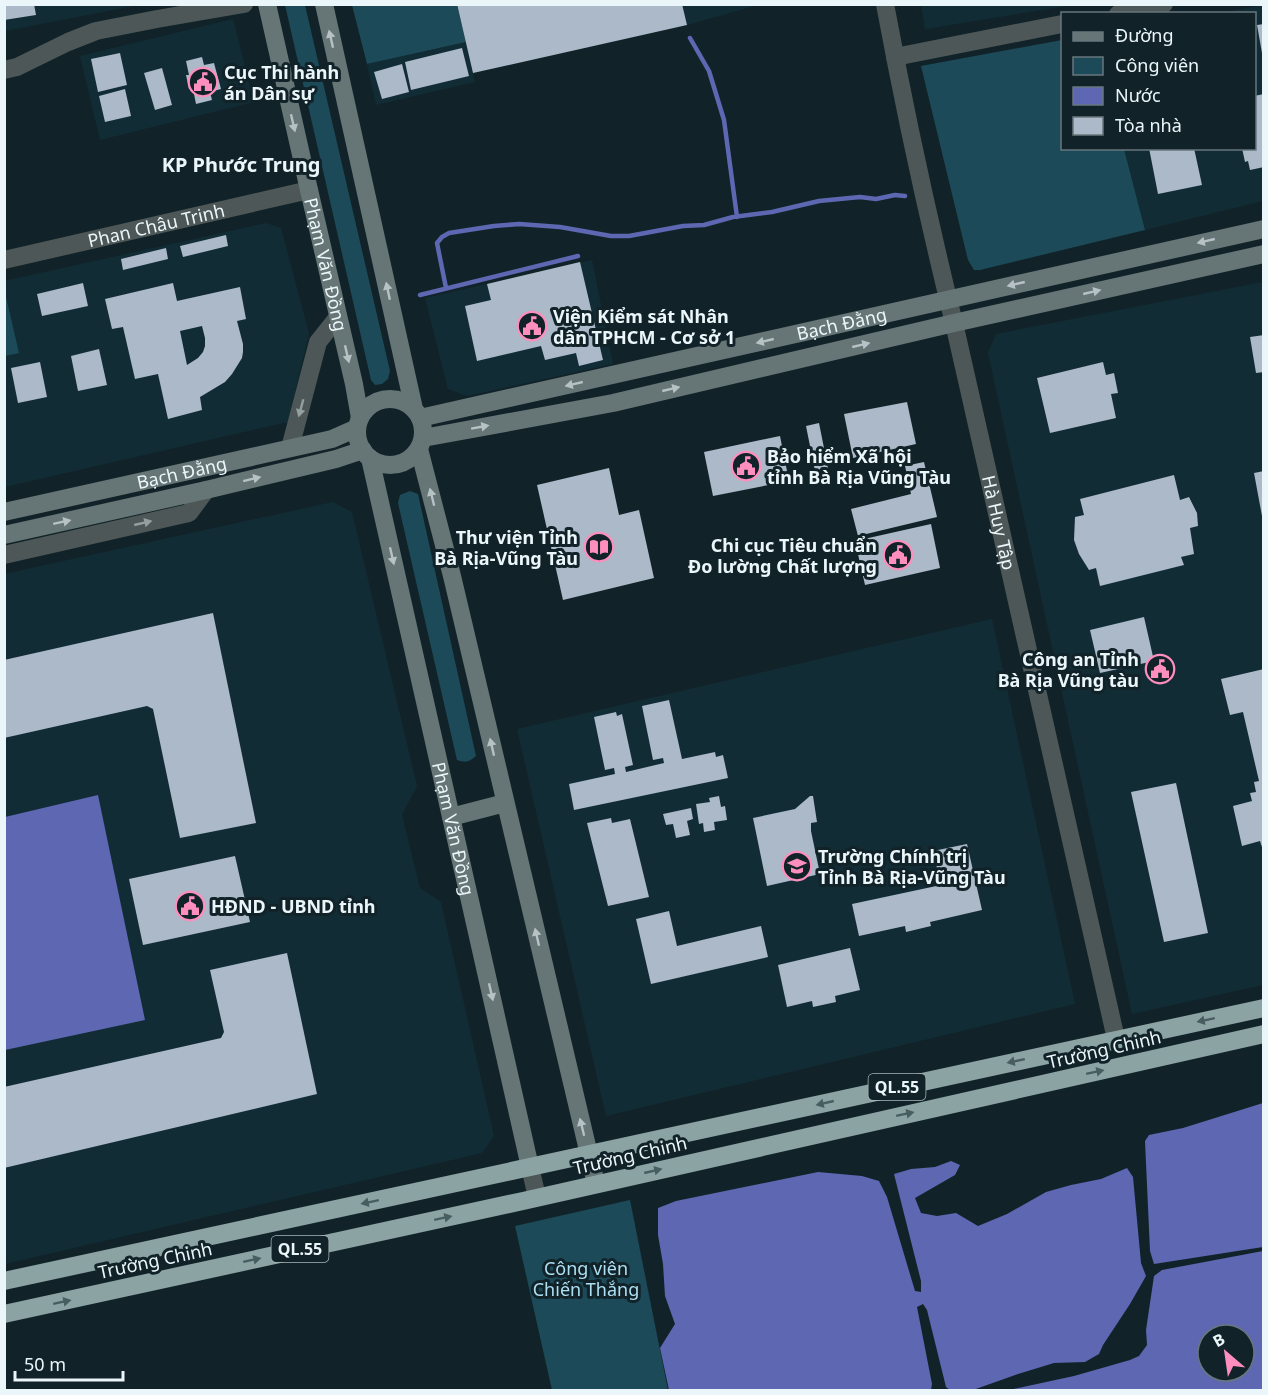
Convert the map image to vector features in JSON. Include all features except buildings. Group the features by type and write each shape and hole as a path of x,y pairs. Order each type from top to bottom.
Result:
{"highway":[{"name":"Trường Chinh","path":"4,1281 1263,1008"},
{"name":"Trường Chinh","path":"4,1314 1263,1034"}],"street":[{"path":"4,70 17,67 96,31 244,4"},
{"name":"Phạm Văn Đồng","path":"267,4 354,384 359,423"},
{"path":"324,4 417,414 423,428 421,443 596,1184"},
{"name":"Hà Huy Tập","path":"885,4 929,222 954,323 1116,1039"},
{"path":"1127,12 1164,4"},
{"path":"895,57 1061,24"},
{"name":"Phan Châu Trinh","path":"4,260 309,190"},
{"name":"Bạch Đằng","path":"417,414 1263,229"},
{"name":"Bạch Đằng","path":"421,443 613,403 1263,254"},
{"path":"290,448 318,342 338,317"},
{"path":"417,414 406,403 396,399 385,399 375,403 366,409 359,423 358,440 366,454 380,463 391,465 402,463 412,457 421,443"},
{"name":"Bạch Đằng","path":"4,512 332,439 359,423"},
{"name":"Phạm Văn Đồng","path":"366,454 537,1197"},
{"name":"Bạch Đằng","path":"4,535 366,454"},
{"name":"Bạch Đằng","path":"4,555 189,513 206,490"},
{"path":"451,817 505,803"}],"shaded area":[{"path":"682,4 758,5 687,25"},
{"path":"921,4 1073,4 1073,5 925,29"},
{"path":"5,5 139,5 5,31"},
{"path":"1263,5 1263,201 1145,230 1124,150 1256,150 1256,12 1226,12"},
{"path":"233,19 254,102 100,140 80,56"},
{"path":"466,42 475,82 376,105 367,64"},
{"path":"266,223 281,228 309,333 288,422 5,487 4,281"},
{"path":"592,260 613,364 467,396 448,389 425,298"},
{"name":"Công an Tỉnh Bà Rịa Vũng tàu","path":"1263,282 1263,985 1132,1014 988,353 996,334"},
{"path":"333,502 352,512 417,786 402,815 420,888 441,902 494,1136 482,1153 5,1264 4,574"},
{"name":"Trường Chính trị Tỉnh Bà Rịa-Vũng Tàu","path":"992,619 1075,1004 606,1116 517,729"}],"green space":[{"path":"285,5 305,5 390,371 388,379 382,384 375,385 371,380"},
{"path":"352,5 457,5 466,42 367,64"},
{"path":"1061,40 1061,150 1124,150 1145,230 974,270 968,260 921,66"},
{"path":"4,288 19,353 5,356 4,356"},
{"path":"410,491 418,494 476,756 467,761 457,760 398,503 400,495"},
{"name":"Công viên Chiến Thắng","path":"630,1200 668,1390 552,1390 515,1226"}],"water":[{"path":"98,795 145,1020 5,1050 5,817"},
{"path":"1263,1103 1263,1247 1154,1264 1150,1251 1145,1141 1149,1135 1183,1128"},
{"path":"951,1161 960,1165 955,1175 915,1198 921,1213 937,1216 956,1213 978,1226 1007,1214 1046,1192 1101,1179 1127,1168 1133,1177 1141,1263 1146,1276 1099,1354 1085,1362 1054,1363 973,1390 950,1390 946,1387 927,1310 923,1304 917,1307 932,1384 931,1390 669,1390 660,1348 675,1324 665,1296 658,1235 658,1208 676,1201 818,1172 862,1176 879,1181 887,1197 915,1291 921,1292 921,1281 894,1174 911,1169 935,1167"},
{"path":"1263,1251 1263,1390 1009,1390 1074,1376 1139,1356 1147,1345 1146,1330 1154,1276 1162,1270"}],"waterway":[{"path":"690,38 709,71 724,120 737,217"},
{"path":"446,288 437,243 449,233 519,224 560,227 611,236 629,236 683,226 704,225 733,217 772,212 819,201 905,196"},
{"path":"420,295 578,256"}],"place":[{"name":"Cục Thi hành án Dân sự","path":"203,82"},
{"name":"Viện Kiểm sát Nhân dân TPHCM - Cơ sở 1","path":"532,326"},
{"name":"Bảo hiểm Xã hội tỉnh Bà Rịa Vũng Tàu","path":"746,466"},
{"name":"Thư viện Tỉnh Bà Rịa-Vũng Tàu","path":"599,547"},
{"name":"Chi cục Tiêu chuẩn Đo lường Chất lượng","path":"898,555"},
{"name":"Công an Tỉnh Bà Rịa Vũng tàu","path":"1160,669"},
{"name":"Trường Chính trị Tỉnh Bà Rịa-Vũng Tàu","path":"797,866"},
{"name":"HĐND - UBND tỉnh","path":"190,906"}],"district":[{"name":"KP Phước Trung","path":"241,164"}]}
